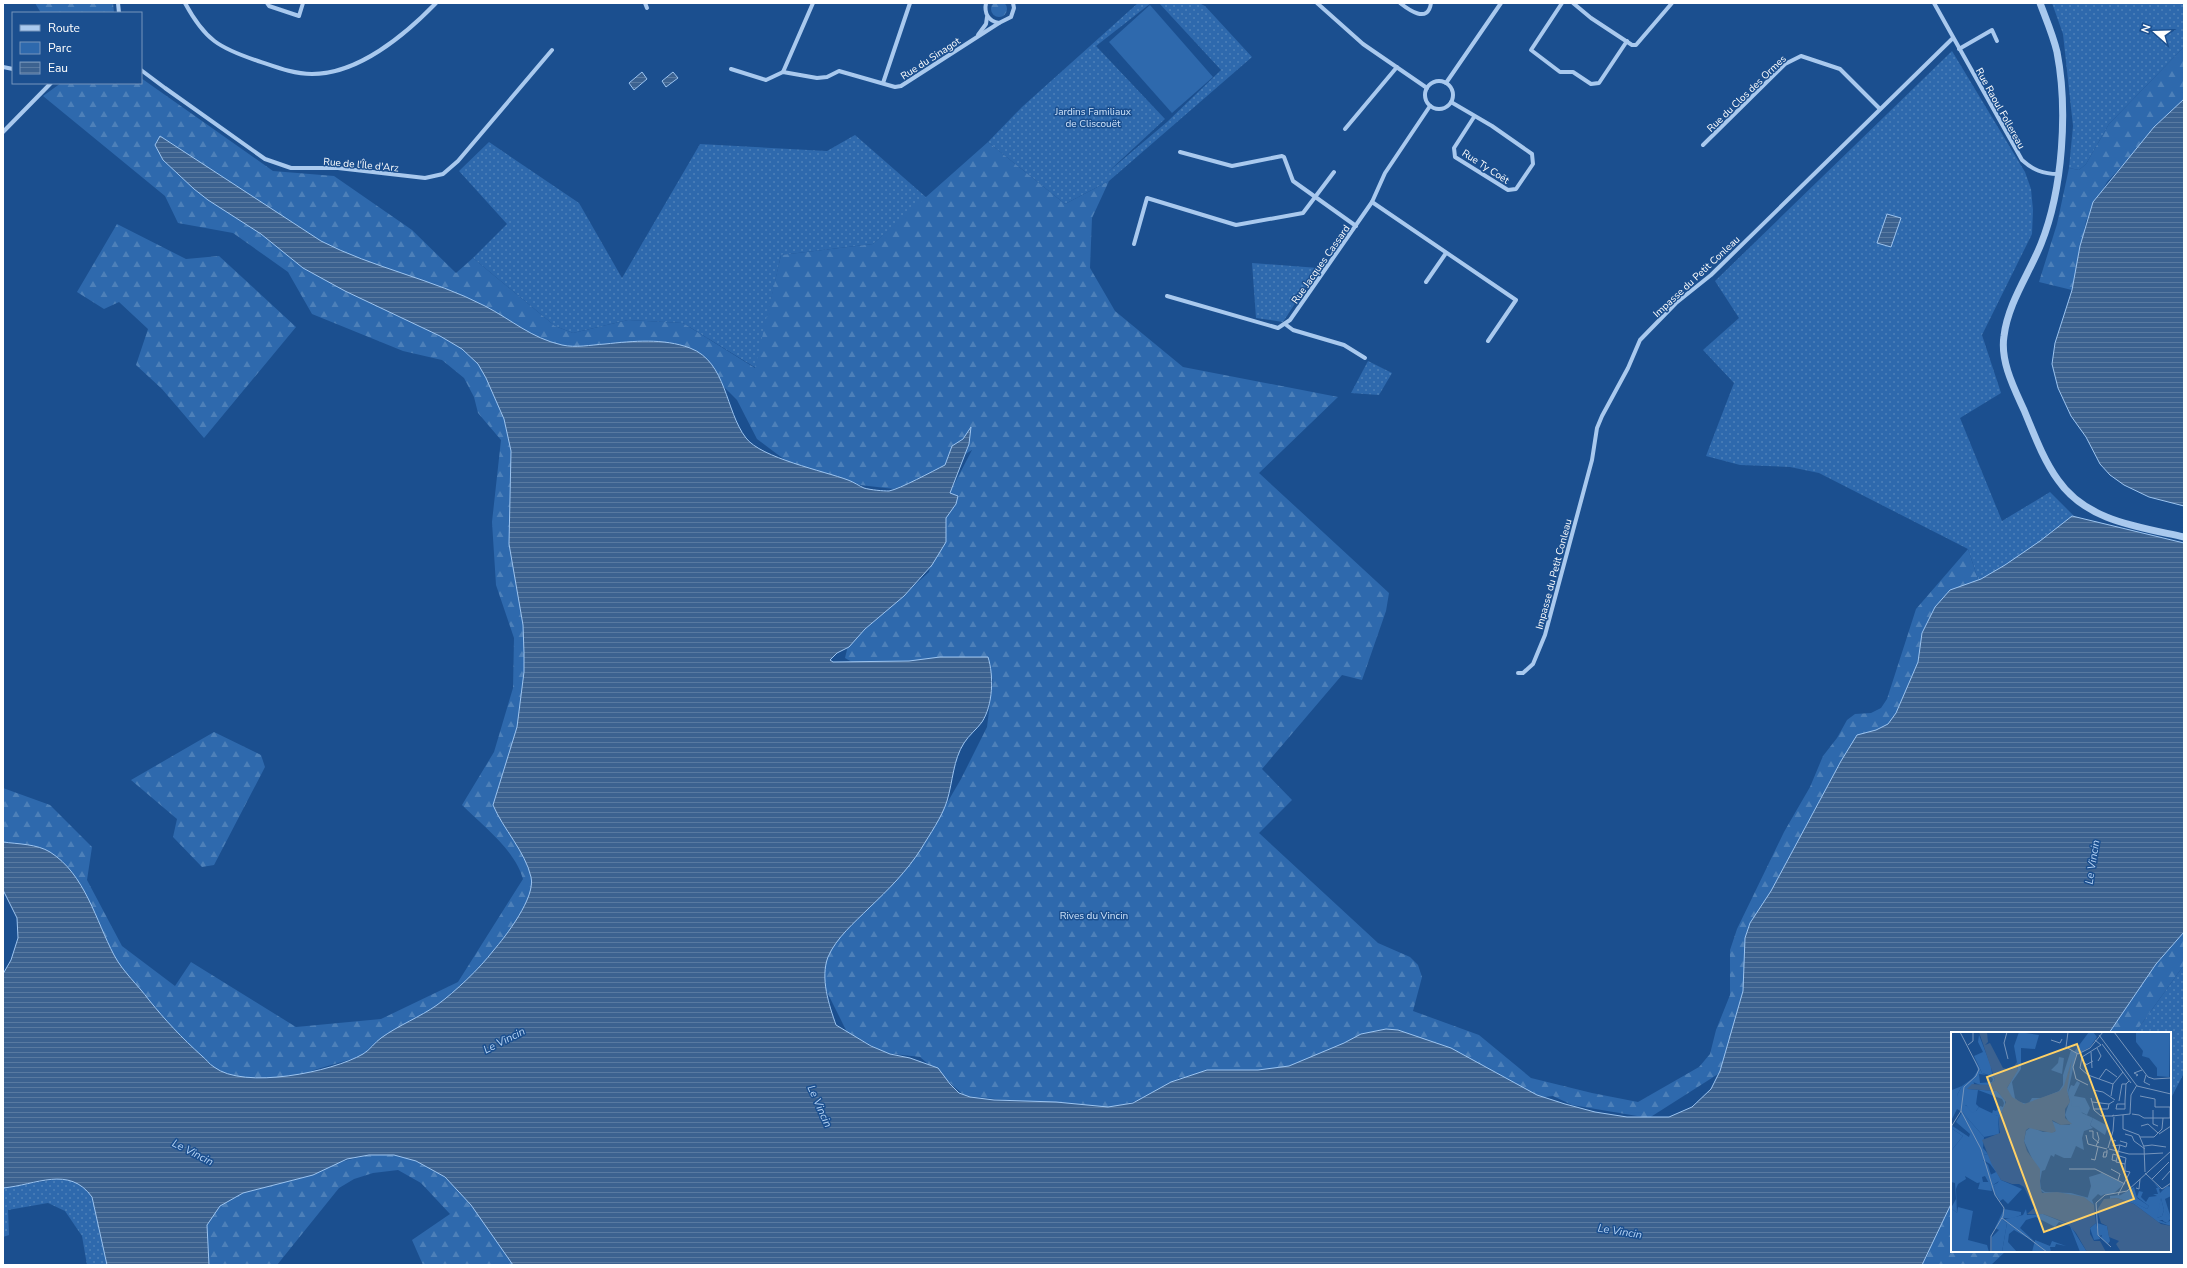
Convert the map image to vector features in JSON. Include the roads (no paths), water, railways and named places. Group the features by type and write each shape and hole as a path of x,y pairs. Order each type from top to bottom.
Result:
{"street":[{"path":"185,3 201,29 219,46 289,71 313,74 347,66 375,53 394,42 436,3"},
{"path":"267,3 269,6 299,16 304,3"},
{"path":"645,3 647,8"},
{"path":"731,69 766,80 783,72 813,3"},
{"path":"883,83 910,3"},
{"path":"986,3 985,8 987,16 992,21 999,23"},
{"name":"Rue du Sinagot","path":"783,72 817,78 827,77 839,71 895,87 901,86 999,23 1011,17 1014,8 1013,3"},
{"path":"1317,3 1363,44 1427,88"},
{"path":"1400,3 1414,14 1420,15 1428,10 1431,3"},
{"path":"1446,83 1502,3"},
{"path":"1562,3 1531,50 1560,72 1573,72 1591,84 1596,84 1599,82 1627,41"},
{"path":"1573,3 1591,18 1632,45 1638,44 1658,17 1672,3"},
{"name":"Rue Raoul Follereau","path":"1934,3 2022,160 2032,169 2041,172 2058,174"},
{"path":"2040,3 2054,40 2060,69 2062,112 2058,174 2046,232 2006,323 2003,349 2010,377 2044,456 2058,481 2077,501 2091,510 2109,518 2184,537"},
{"name":"Rue du Sinagot","path":"977,37 986,24 987,16"},
{"path":"1959,49 1992,30 1997,41"},
{"name":"Impasse du Petit Conleau","path":"1518,673 1527,669 1537,658 1562,575 1592,460 1596,428 1640,340 1676,303 1711,275 1879,108 1953,38"},
{"name":"Rue de l'Île d'Arz","path":"142,71 265,159 291,168 338,168 424,178 443,174 458,161 552,50"},
{"name":"Rue du Clos des Ormes","path":"1703,145 1785,64 1801,56 1840,69 1879,108"},
{"path":"1345,128 1397,67"},
{"path":"1436,82 1446,83 1452,90 1450,102 1441,109 1430,106 1425,98 1427,88 1436,82"},
{"path":"3,132 49,84"},
{"name":"Rue Ty Coët","path":"1450,102 1492,126 1532,154 1533,164 1516,189 1508,190 1456,157 1454,148 1474,117"},
{"name":"Rue Jacques Cassard","path":"1284,324 1290,320 1356,226 1372,202 1385,173 1430,106"},
{"path":"1180,152 1232,166 1282,156 1284,157 1292,180 1356,226"},
{"path":"1134,244 1147,198 1236,225 1304,213 1334,172"},
{"path":"1372,202 1446,254 1516,300 1488,341"},
{"path":"1426,282 1446,254"},
{"path":"1167,296 1278,328 1284,324 1293,330 1344,345 1365,358"}],"water":[{"path":"642,72 647,79 634,90 629,83"},
{"path":"673,72 678,78 666,87 662,81"},
{"path":"2184,99 2184,506 2149,497 2124,485 2110,475 2100,464 2086,437 2071,416 2058,388 2052,364 2055,343 2072,290 2080,246 2093,202 2154,127"},
{"name":"Le Vincin","path":"160,136 321,241 361,259 445,288 495,311 531,333 551,342 562,345 583,346 648,341 669,343 690,348 702,355 711,364 724,388 739,427 746,438 754,445 779,458 848,480 864,488 889,491 894,490 945,465 952,446 963,439 971,427 969,444 950,493 958,496 956,504 946,518 946,542 932,565 904,596 865,629 849,647 837,653 830,660 833,662 909,661 940,657 988,657 992,681 986,715 960,750 955,764 947,801 939,819 916,857 903,873 836,943 828,957 825,974 826,991 836,1025 871,1046 890,1054 910,1058 938,1068 959,1093 970,1097 994,1100 1056,1102 1108,1107 1133,1103 1171,1082 1207,1070 1258,1070 1289,1066 1344,1043 1361,1034 1386,1029 1398,1030 1451,1048 1537,1095 1595,1112 1627,1117 1669,1117 1692,1107 1711,1089 1720,1071 1743,991 1745,938 1750,923 1771,891 1841,761 1857,735 1876,730 1888,724 1896,713 1918,662 1922,633 1935,607 1950,590 1981,579 2005,565 2040,541 2072,516 2184,543 2184,932 2156,964 2110,1032 1951,1032 1951,1204 1922,1265 513,1265 471,1205 445,1177 416,1161 394,1155 369,1155 347,1159 313,1175 243,1193 220,1206 207,1225 209,1265 107,1265 92,1197 83,1187 62,1179 51,1179 3,1188 3,974 11,960 18,938 17,918 3,890 3,842 39,847 50,852 62,861 81,885 114,955 126,973 168,1022 212,1066 228,1074 246,1077 266,1078 288,1076 331,1067 349,1061 366,1052 388,1033 437,1005 467,980 499,944 525,905 531,885 531,877 524,858 502,823 493,805 517,727 524,672 524,653 523,625 509,544 511,451 504,419 486,378 478,364 462,349 440,336 345,291 303,268 261,234 208,200 194,189 163,160 155,145"},
{"path":"1887,214 1901,218 1891,247 1877,243"}],"park label":[{"name":"Jardins Familiaux de Cliscouët","path":"1093,116"},
{"name":"Rives du Vincin","path":"1094,915"}]}
